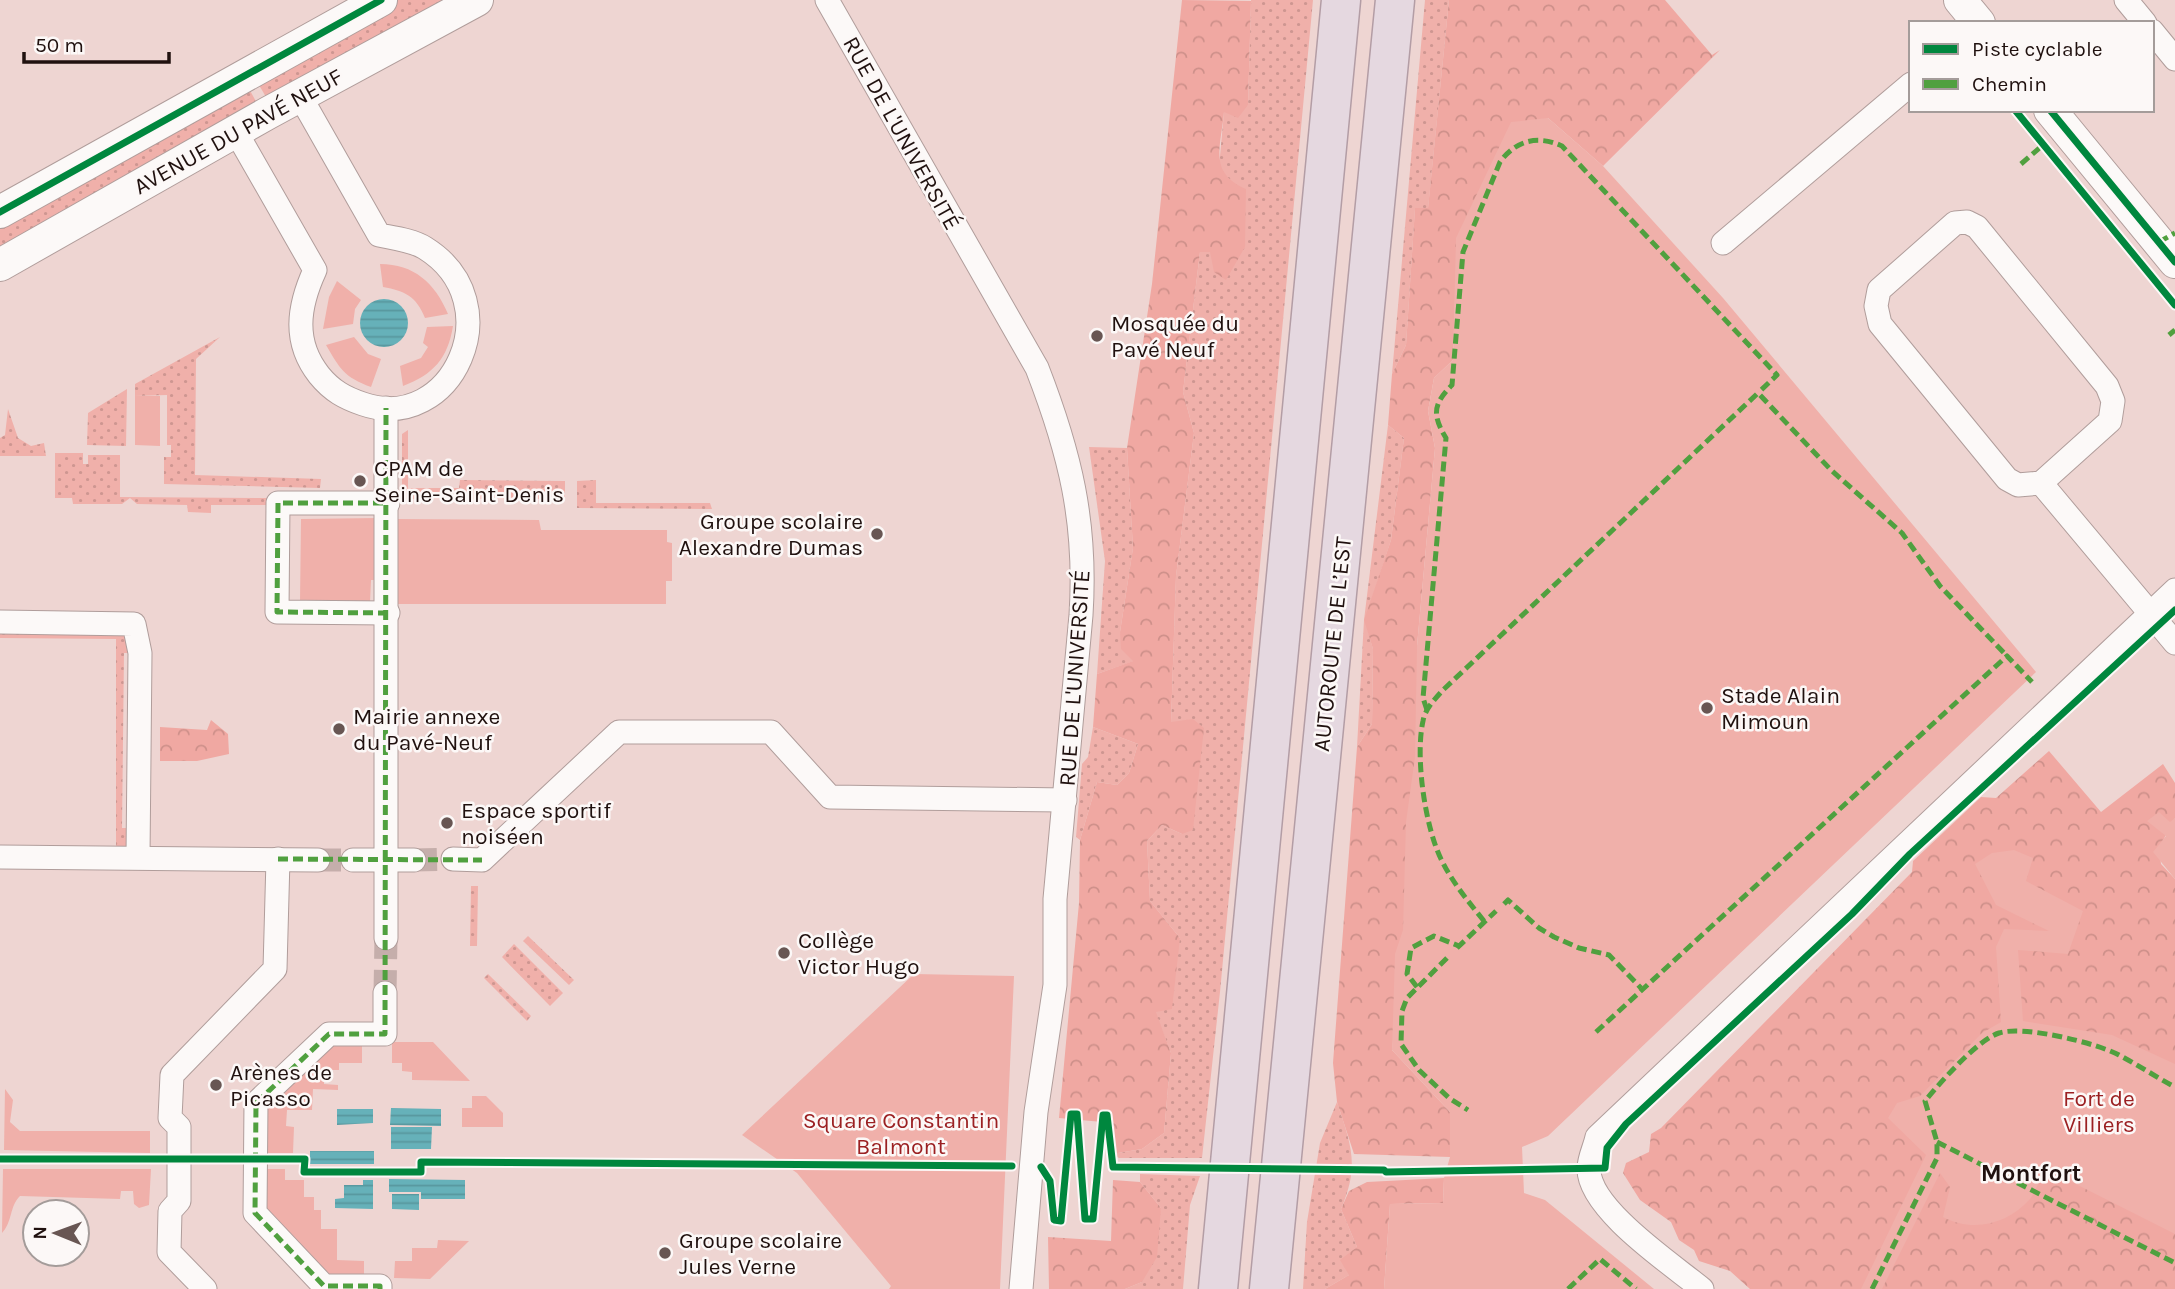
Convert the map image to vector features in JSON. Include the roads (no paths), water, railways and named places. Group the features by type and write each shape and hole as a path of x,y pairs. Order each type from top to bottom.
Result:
{"highway":[{"path":"1218,1289 1341,0"},
{"name":"AUTOROUTE DE L’EST","path":"1269,1289 1395,0"}],"main road":[{"name":"AVENUE DU PAVÉ NEUF","path":"0,212 381,0"},
{"name":"AVENUE DU PAVÉ NEUF","path":"0,265 300,96 478,0"},
{"path":"1960,0 1977,21"},
{"path":"2052,112 2175,262"}],"street":[{"name":"RUE DE L'UNIVERSITÉ","path":"827,0 1037,368 1061,430 1076,491 1083,580 1055,899 1055,985 1036,1112 1021,1289"},
{"path":"2126,0 2143,21"},
{"path":"2154,34 2175,59"},
{"path":"1723,243 1909,86"},
{"path":"236,132 315,270 300,311 301,335 310,363 328,386 344,397 369,406 386,408 426,397 449,379 460,364 469,336 469,312 460,283 447,264 423,247 379,234 300,96"},
{"path":"1967,222 1977,227 2107,386 2113,401 2110,421 2041,483 2018,485 2007,479 1880,324 1876,306 1879,290 1955,223 1967,222"},
{"path":"386,408 386,938"},
{"path":"2041,483 2175,643"},
{"path":"388,503 278,503 277,599 277,612 388,613"},
{"path":"1702,1289 1614,1216 1597,1197 1588,1170 1597,1137 2175,590"},
{"path":"0,622 134,624 140,653 138,858"},
{"path":"453,859 482,860 619,732 771,732 830,797 1065,800"},
{"path":"0,857 318,860"},
{"path":"205,1289 169,1252 170,1211 180,1201 179,1127 170,1118 172,1075 275,969 278,859"},
{"path":"353,860 414,860"},
{"path":"380,1288 324,1286 255,1213 255,1114 256,1103 329,1034 385,1034 385,993"}],"water":[{"path":"384,299 401,306 408,323 401,340 384,347 367,340 360,323 367,306"},
{"path":"391,1108 441,1109 441,1126 390,1125"},
{"path":"337,1109 373,1109 373,1123 337,1125"},
{"path":"391,1127 432,1127 431,1149 391,1149"},
{"path":"310,1151 374,1151 374,1164 310,1164"},
{"path":"389,1179 465,1180 465,1199 421,1199 421,1192 389,1192"},
{"path":"363,1180 373,1180 373,1209 335,1208 335,1199 344,1198 344,1185 363,1185"},
{"path":"392,1194 419,1194 419,1210 392,1209"}],"tunnel":[{"path":"414,860 453,859"},
{"path":"318,860 353,860"},
{"path":"385,993 386,938"}],"place":[{"name":"Mosquée du Pavé Neuf","path":"1097,336"},
{"name":"CPAM de Seine-Saint-Denis","path":"360,481"},
{"name":"Groupe scolaire Alexandre Dumas","path":"877,534"},
{"name":"Stade Alain Mimoun","path":"1707,708"},
{"name":"Mairie annexe du Pavé-Neuf","path":"339,729"},
{"name":"Espace sportif noiséen","path":"447,823"},
{"name":"Collège Victor Hugo","path":"784,953"},
{"name":"Arènes de Picasso","path":"216,1085"},
{"name":"Groupe scolaire Jules Verne","path":"665,1253"}],"district":[{"name":"Montfort","path":"2031,1173"}],"park label":[{"name":"Fort de Villiers","path":"2099,1111"},
{"name":"Square Constantin Balmont","path":"901,1133"}]}
